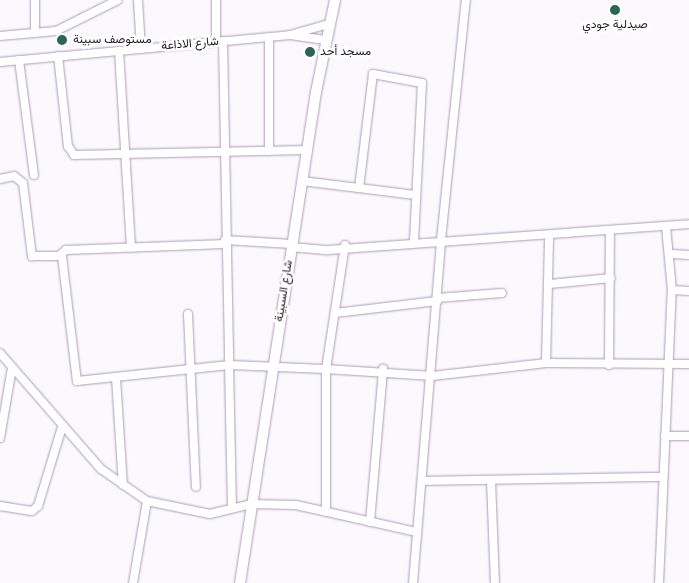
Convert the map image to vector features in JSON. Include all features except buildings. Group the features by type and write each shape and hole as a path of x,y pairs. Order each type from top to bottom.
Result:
{"main road":[{"name":"شارع السبينة","path":"238,583 324,40 335,0"}],"street":[{"path":"35,0 35,33"},
{"path":"0,36 56,32 118,0"},
{"path":"138,0 141,49"},
{"path":"216,0 219,41 232,508"},
{"path":"414,583 432,376 441,240 466,0"},
{"name":"شارع الاذاعة","path":"0,62 290,35 328,24"},
{"name":"شارع الاذاعة","path":"290,35 324,40"},
{"path":"269,37 269,151"},
{"path":"118,51 131,248"},
{"path":"58,56 70,152 307,150"},
{"path":"19,60 34,175"},
{"path":"360,188 373,74 422,82 414,241"},
{"path":"0,179 14,176 22,183 32,256 60,255 66,250 225,242 292,245 328,250 345,245 550,236 689,224"},
{"path":"302,181 415,194"},
{"path":"659,583 667,362 672,290 672,254 666,226"},
{"path":"608,365 611,278 610,230"},
{"path":"546,363 550,284 550,236"},
{"path":"326,512 326,369 345,245"},
{"path":"672,254 689,255"},
{"path":"60,255 75,378 81,382 229,365 273,364 326,369 382,369 432,376 546,363 608,365 667,362 689,364"},
{"path":"550,284 611,278"},
{"path":"672,290 689,291"},
{"path":"335,312 502,293"},
{"path":"188,314 189,370 196,487"},
{"path":"0,353 62,427 101,469 147,501 210,514 251,504 296,505 417,532"},
{"path":"0,438 12,368"},
{"path":"370,522 382,369"},
{"path":"116,378 123,484"},
{"path":"0,506 32,511 38,506 62,427"},
{"path":"665,436 689,436"},
{"path":"422,481 662,477"},
{"path":"491,480 495,583"},
{"path":"133,583 147,501"}],"place":[{"name":"صيدلية جودي","path":"615,10"},
{"name":"مستوصف سبينة","path":"62,40"},
{"name":"مسجد أحد","path":"310,52"}]}
